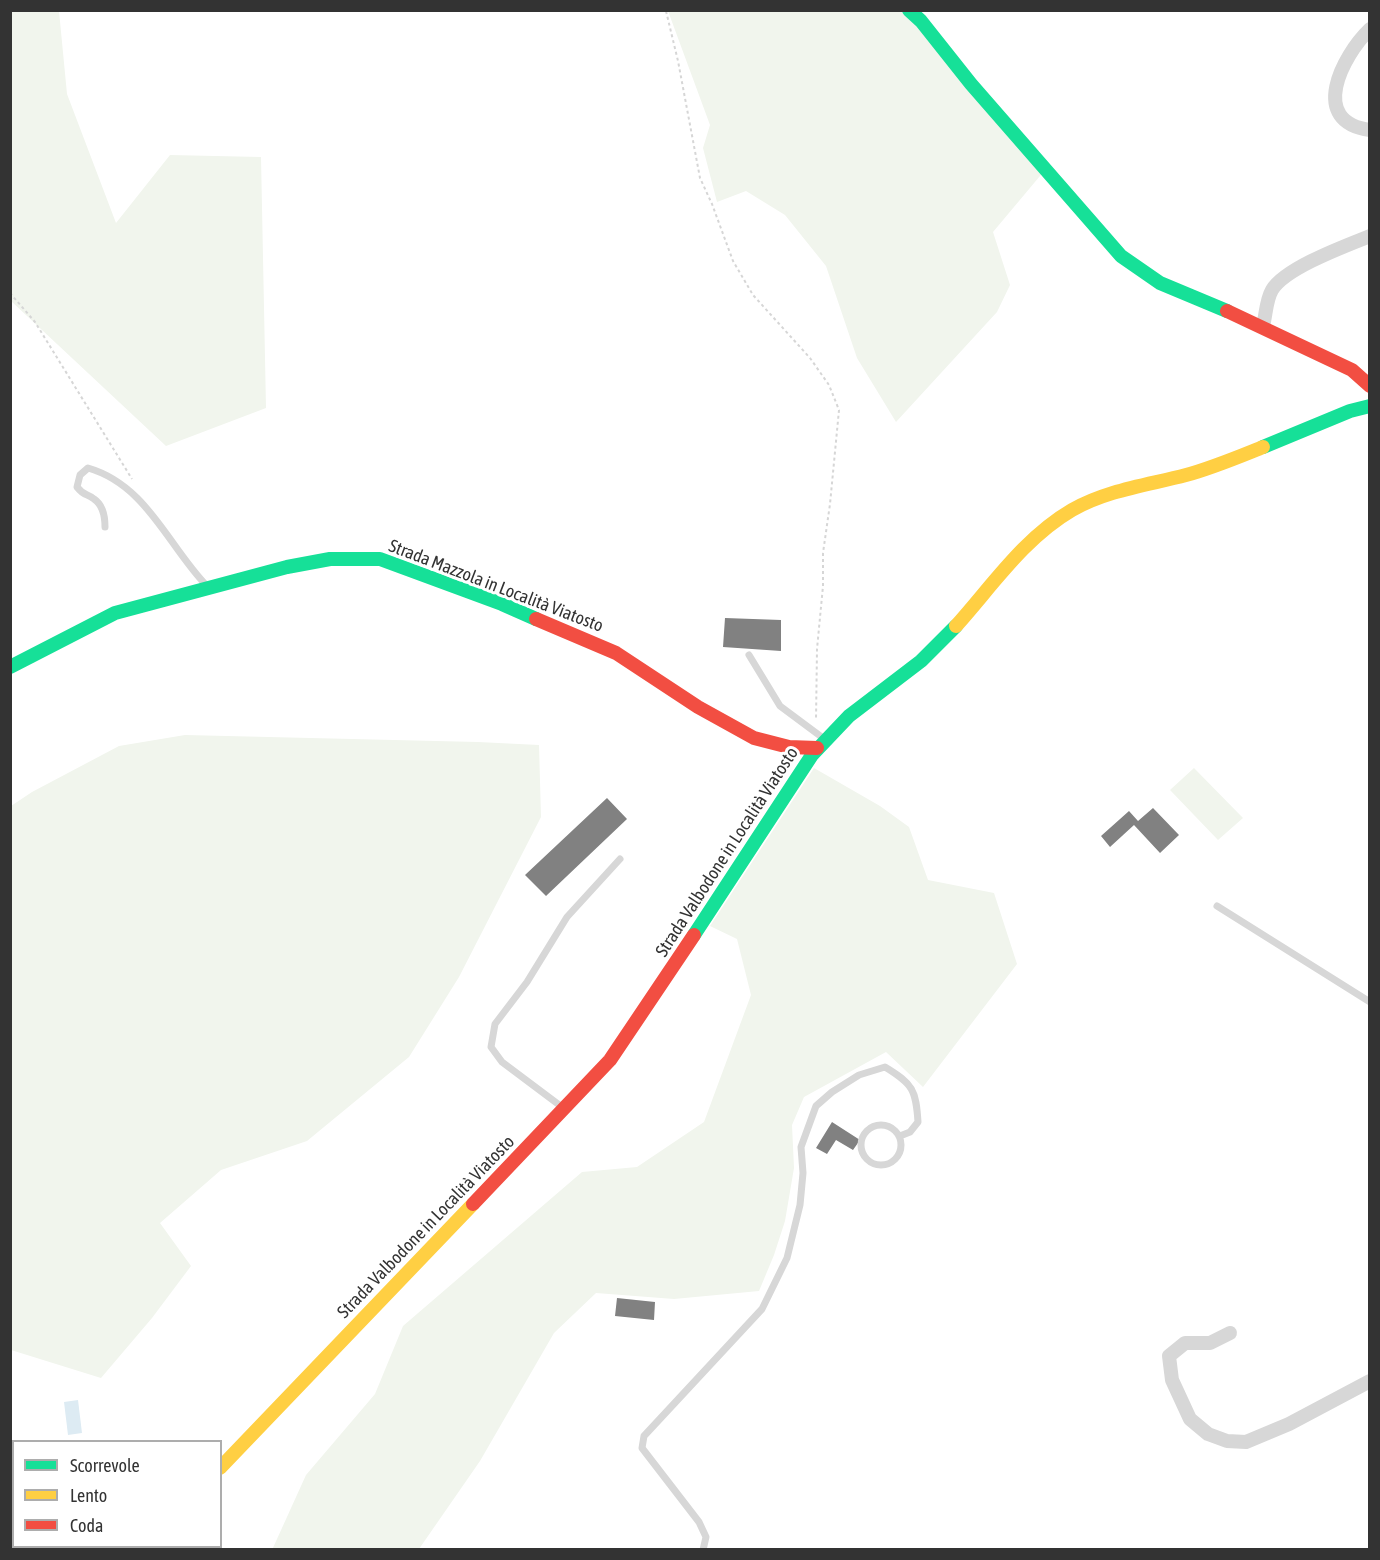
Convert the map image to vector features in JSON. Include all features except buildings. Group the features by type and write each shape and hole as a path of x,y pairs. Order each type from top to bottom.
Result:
{"street":[{"path":"909,10 921,21 979,93 1121,256 1161,283 1263,326 1352,370 1370,386"},
{"path":"1370,29 1349,51 1340,69 1335,94 1339,113 1346,123 1358,129 1370,130"},
{"path":"1263,326 1272,290 1280,280 1319,258 1370,236"},
{"name":"Strada Valbodone in Località Viatosto","path":"222,1466 610,1060 820,740 863,704 926,657 1052,522 1096,499 1201,470 1370,405"},
{"name":"Strada Mazzola in Località Viatosto","path":"10,668 115,613 286,567 330,559 380,559 502,604 616,653 698,707 754,738 789,747 820,740"},
{"path":"1230,1333 1210,1343 1185,1343 1169,1356 1172,1380 1190,1419 1208,1434 1227,1441 1246,1442 1289,1424 1370,1381"}],"lane":[{"path":"105,527 105,515 100,505 94,499 83,495 77,487 80,475 88,468 121,484 153,513 190,568 209,588"},
{"path":"749,655 780,706 820,740"},
{"path":"564,1109 502,1062 491,1047 495,1024 527,982 567,917 620,859"},
{"path":"1216,906 1370,1002"},
{"path":"703,1550 706,1537 699,1522 642,1448 644,1436 762,1309 787,1258 800,1205 803,1173 801,1147 816,1106 832,1092 859,1075 885,1067 905,1079 917,1098 918,1122 910,1132 900,1136"},
{"path":"875,1125 890,1126 900,1136 902,1150 894,1162 880,1166 867,1161 860,1147 864,1133 875,1125"}],"path":[{"path":"666,11 700,178 733,261 753,295 810,358 829,386 839,410 823,553 823,586 817,649 815,715 820,740"},
{"path":"10,293 35,322 135,484"}],"shaded area":[{"path":"10,11 59,11 67,94 116,223 170,155 261,157 266,408 166,446 11,301"},
{"path":"668,11 909,11 1045,170 993,232 1010,285 997,312 896,422 857,358 826,266 785,215 746,191 717,202 703,148 710,125"},
{"path":"185,735 539,745 541,817 459,977 409,1057 307,1141 221,1170 160,1223 191,1266 152,1318 101,1378 11,1350 11,806 32,792 119,746"},
{"path":"814,768 880,806 909,827 928,880 994,893 1017,964 923,1087 886,1052 804,1097 792,1125 794,1168 785,1221 759,1291 674,1299 596,1293 554,1333 480,1461 419,1549 272,1550 306,1475 375,1394 403,1326 582,1172 637,1167 704,1122 751,995 737,939 710,926"},
{"path":"1194,768 1243,818 1218,840 1170,790"},
{"path":"78,1400 82,1433 68,1435 64,1402"}],"traffic: fast":[{"path":"909,10 921,21 971,84 1121,256 1160,283 1227,311"},
{"path":"1263,447 1350,411 1370,406"},
{"path":"10,667 115,613 287,567 330,559 380,559 536,619"},
{"path":"694,935 812,755 849,716 921,661 956,626"}],"traffic: slow":[{"path":"956,626 1024,548 1055,521 1072,510 1113,493 1196,472 1263,447"},
{"path":"222,1466 473,1204"}],"traffic: jam":[{"path":"1227,311 1352,370 1370,386"},
{"path":"536,619 616,653 698,707 754,738 789,747 817,748"},
{"path":"473,1204 610,1060 694,935"}]}
